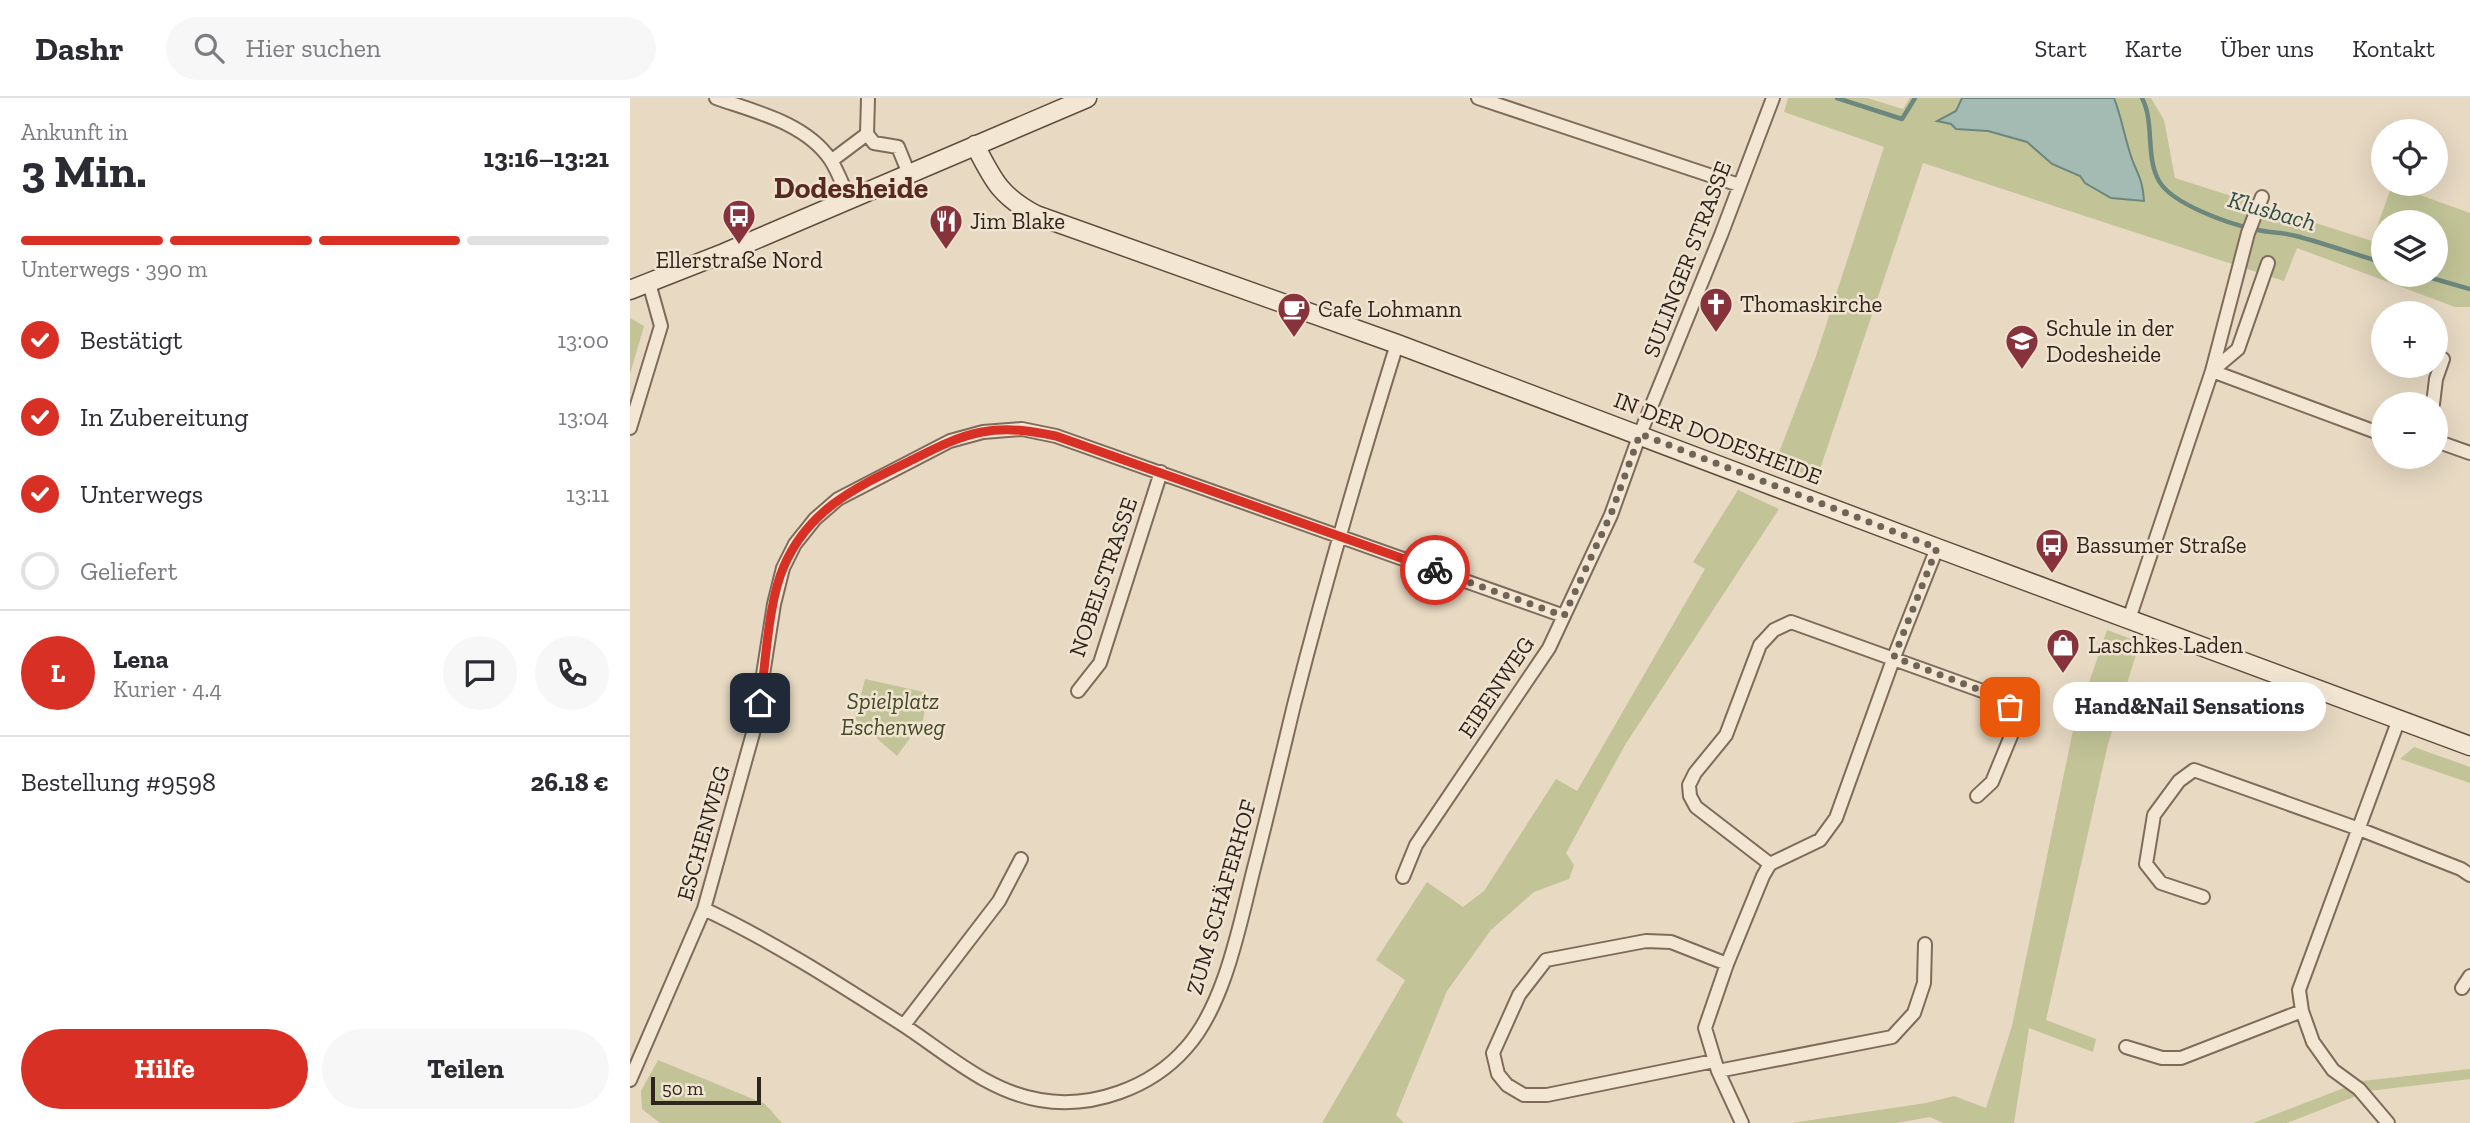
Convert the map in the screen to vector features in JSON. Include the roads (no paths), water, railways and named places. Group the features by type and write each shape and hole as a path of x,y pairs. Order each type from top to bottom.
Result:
{"street":[{"path":"716,98 785,123 818,145 831,161 849,199"},
{"path":"868,98 867,134 874,143 898,147 909,174"},
{"path":"630,290 1087,98"},
{"path":"1478,98 1739,185"},
{"name":"SULINGER STRASSE","path":"1640,434 1773,98"},
{"path":"831,161 867,134"},
{"name":"IN DER DODESHEIDE","path":"975,145 1004,194 1018,206 1036,215 1397,344 2470,746"},
{"path":"2129,619 2212,371 2248,233 2262,197"},
{"path":"2212,371 2238,349 2268,263"},
{"path":"630,428 661,326 649,284"},
{"name":"ZUM SCHÄFERHOF","path":"704,909 745,928 904,1025 972,1073 1003,1090 1037,1100 1063,1103 1089,1101 1141,1083 1170,1063 1187,1048 1207,1019 1220,991 1338,535 1397,344"},
{"path":"2212,371 2371,430"},
{"name":"ESCHENWEG","path":"630,1080 704,909 755,726 774,604 783,568 796,544 815,519 838,499 867,482 950,441 983,432 1022,429 1056,436 1161,472 1564,616"},
{"name":"EIBENWEG","path":"1403,877 1416,845 1549,648 1611,514 1640,434"},
{"path":"2448,445 2470,453"},
{"name":"NOBELSTRASSE","path":"1078,691 1100,663 1161,472"},
{"path":"1742,1123 1716,1066 1705,1028 1727,964 1770,864 1820,840 1836,818 1937,548"},
{"path":"1770,864 1696,807 1690,796 1689,785 1695,773 1726,735 1760,645 1774,630 1791,622 1894,657 1998,697 2010,707 2014,719 2013,731 1992,782 1977,796"},
{"path":"2388,1123 2359,1089 2333,1070 2314,1042 2302,1011 2299,990 2399,719"},
{"path":"2203,897 2161,883 2146,864 2154,815 2179,781 2194,770 2359,829 2470,875"},
{"path":"904,1025 999,901 1021,859"},
{"path":"1727,964 1671,942 1646,941 1546,960 1519,995 1493,1053 1498,1074 1507,1085 1524,1095 1547,1095 1892,1037 1914,1013 1924,983 1925,944"},
{"path":"2462,988 2470,976"},
{"path":"2126,1047 2162,1058 2181,1058 2302,1011"}],"waterway":[{"name":"Klusbach","path":"1837,98 1902,119 1915,98"},
{"name":"Klusbach","path":"2142,98 2148,118 2155,171 2159,181 2176,198 2230,223 2296,236 2371,259"},
{"name":"Klusbach","path":"2448,283 2470,289"}],"place":[{"name":"Ellerstraße Nord","path":"739,246"},
{"name":"Jim Blake","path":"946,251"},
{"name":"Thomaskirche","path":"1716,334"},
{"name":"Cafe Lohmann","path":"1294,339"},
{"name":"Schule in der Dodesheide","path":"2022,371"},
{"name":"Bassumer Straße","path":"2052,575"},
{"name":"Laschkes Laden","path":"2063,675"},
{"name":"Hand&Nail Sensations","path":"2010,707"}],"district":[{"name":"Dodesheide","path":"851,188"}],"park label":[{"name":"Spielplatz Eschenweg","path":"893,714"}]}
